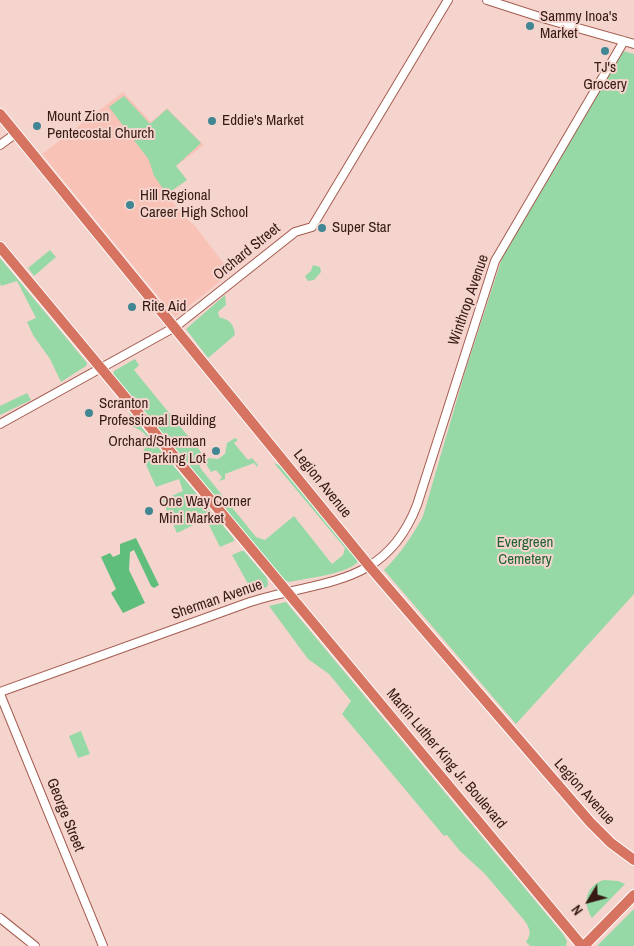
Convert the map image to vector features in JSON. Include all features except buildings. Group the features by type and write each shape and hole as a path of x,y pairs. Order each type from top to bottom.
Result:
{"highway":[{"name":"Legion Avenue","path":"0,114 370,567 590,822 611,843 634,860"},
{"name":"Martin Luther King Jr. Boulevard","path":"0,247 583,946"},
{"path":"583,946 634,896"}],"main road":[{"name":"Orchard Street","path":"0,424 175,327 295,232 312,227 448,0"},
{"path":"487,0 634,44"},
{"name":"Winthrop Avenue","path":"417,505 495,262 624,41"},
{"path":"0,145 15,134"},
{"name":"Sherman Avenue","path":"0,693 250,602 287,591 350,577 370,567 397,543 406,530 417,505"},
{"name":"George Street","path":"0,693 103,946"},
{"path":"0,918 35,946"}],"shaded area":[{"name":"Hill Regional Career High School","path":"123,92 151,122 167,108 204,145 176,166 187,180 167,195 184,216 196,227 231,273 175,317 42,154"}],"green space":[{"name":"Evergreen Cemetery","path":"623,51 634,54 634,594 516,724 384,570 405,545 423,516 465,372 502,258"},
{"path":"124,96 150,124 167,109 201,143 176,166 187,180 167,194 154,176 149,160 109,107"},
{"path":"50,250 56,257 34,276 28,268"},
{"path":"0,258 87,363 86,366 61,382 50,359 33,335 27,322 36,318 17,281 1,286"},
{"path":"313,265 320,267 321,272 314,280 308,281 305,276 311,271"},
{"path":"225,295 226,305 218,312 219,317 231,323 235,335 208,358 186,329"},
{"path":"135,359 139,365 134,370 201,452 199,464 201,469 256,537 265,540 294,516 332,564 343,555 345,548 274,463 281,466 359,560 347,569 328,575 290,582 284,580 113,374 114,371"},
{"path":"27,393 31,400 0,415 0,406"},
{"path":"129,412 234,541 220,547 206,519 177,533 162,500 183,491 179,479 156,487 142,456 147,445 147,438 142,431 133,427"},
{"path":"235,438 238,440 234,443 248,460 252,458 258,465 257,467 254,463 225,474 225,479 219,481 222,477 216,470 211,472 206,464 206,460 209,458 218,459 225,454 227,443"},
{"path":"136,538 159,585 154,588 151,586 134,550 130,552 129,570 145,603 123,613 111,593 116,589 101,557 110,553 113,557 120,554 120,544"},
{"path":"244,551 267,578 267,587 252,591 232,555"},
{"path":"286,602 563,934 567,941 566,946 530,946 526,942 530,931 524,920 485,874 460,851 447,835 444,836 342,714 351,701 329,674 308,659 269,606"},
{"path":"81,731 90,754 78,758 69,736"},
{"path":"604,880 618,881 625,884 592,918 587,906 588,895 593,886"},
{"path":"634,909 634,946 597,946"}],"place":[{"name":"Sammy Inoa's Market","path":"530,26"},
{"name":"TJ's Grocery","path":"605,51"},
{"name":"Eddie's Market","path":"212,121"},
{"name":"Mount Zion Pentecostal Church","path":"37,126"},
{"name":"Hill Regional Career High School","path":"130,205"},
{"name":"Super Star","path":"322,228"},
{"name":"Rite Aid","path":"132,307"},
{"name":"Scranton Professional Building","path":"89,413"},
{"name":"Orchard/Sherman Parking Lot","path":"216,451"},
{"name":"One Way Corner Mini Market","path":"149,511"}]}
